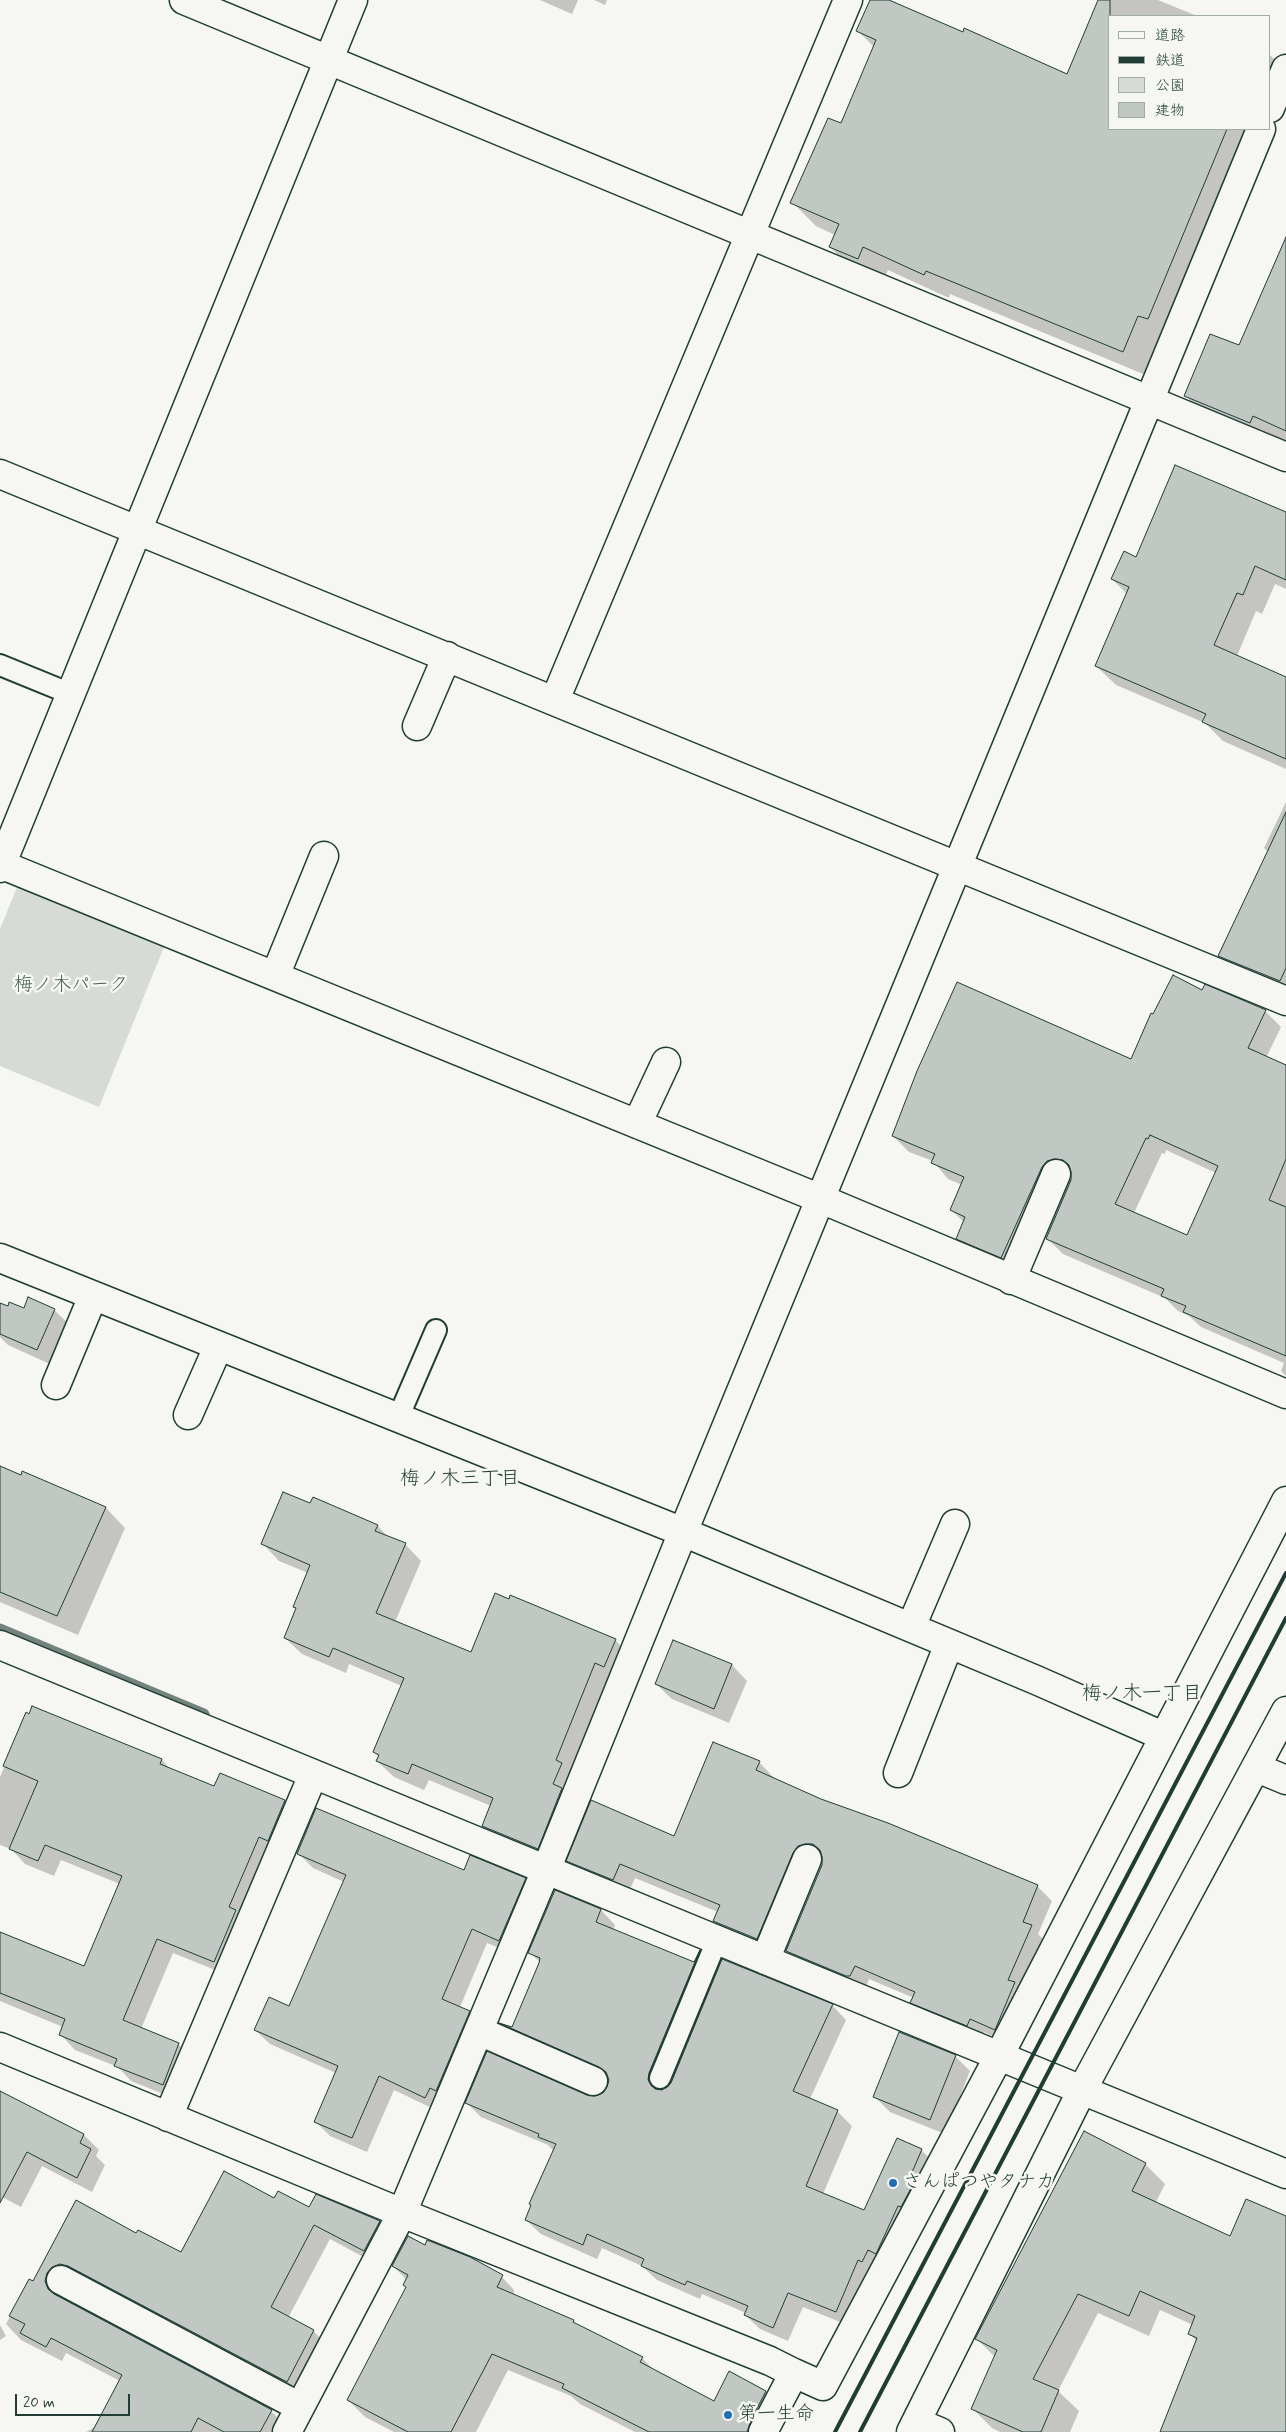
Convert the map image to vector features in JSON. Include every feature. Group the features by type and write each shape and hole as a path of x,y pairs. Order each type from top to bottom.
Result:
{"street":[{"path":"184,0 1286,457"},
{"path":"353,0 0,866 275,976 820,1199 1286,1394"},
{"path":"555,700 848,0"},
{"path":"1271,106 1286,69"},
{"path":"287,2432 402,2213 479,2031 1261,130"},
{"path":"0,474 1286,1001"},
{"path":"417,726 447,656"},
{"path":"275,976 324,856"},
{"path":"637,1124 666,1062"},
{"path":"1011,1280 1056,1174"},
{"path":"0,1258 683,1532 911,1627 1163,1736"},
{"path":"56,1385 93,1296"},
{"path":"188,1415 218,1347"},
{"path":"0,2047 402,2213 770,2360 822,2386 999,2056 1286,1501"},
{"path":"911,1627 955,1524"},
{"path":"898,1773 949,1644"},
{"path":"0,1645 1286,2174"},
{"path":"923,2429 1082,2090 1286,1711"},
{"path":"1256,1768 1286,1780"},
{"path":"168,2117 313,1775"},
{"path":"765,1960 807,1859"},
{"path":"479,2031 593,2080"},
{"path":"61,2280 86,2306 300,2407"},
{"path":"763,2432 794,2373"}],"lane":[{"path":"0,665 71,694"},
{"path":"398,1418 436,1330"},
{"path":"660,2078 717,1940"}],"green space":[{"name":"梅ノ木パーク","path":"17,887 164,947 99,1107 0,1066 0,929"}],"building":[{"path":"870,0 889,0 963,32 964,28 1067,74 1098,0 1110,0 1110,15 1108,15 1108,130 1227,130 1148,319 1138,316 1123,352 926,271 924,275 863,247 858,259 829,247 839,224 790,203 828,118 841,123 876,40 856,31"},
{"path":"1286,237 1286,431 1253,416 1250,423 1184,396 1210,334 1239,345"},
{"path":"1175,465 1286,512 1286,580 1255,566 1243,595 1237,593 1214,645 1286,677 1286,759 1202,722 1206,714 1095,666 1129,587 1111,579 1124,551 1136,557"},
{"path":"1286,812 1286,968 1280,981 1218,956"},
{"path":"1173,975 1202,990 1205,984 1266,1010 1248,1048 1286,1065 1286,1159 1269,1200 1286,1207 1286,1356 1183,1312 1186,1306 1161,1296 1164,1289 1046,1239 1071,1180 1069,1165 1063,1160 1054,1159 1047,1161 1042,1167 1001,1258 956,1239 965,1217 950,1210 964,1177 931,1163 935,1154 892,1136 917,1071 957,982 1131,1059 1151,1013 1153,1014","holes":["1150,1135 1218,1166 1187,1235 1115,1204 1146,1138 1148,1139"]},
{"path":"28,1297 55,1309 37,1350 0,1334 0,1303 8,1306 9,1302 24,1308"},
{"path":"0,1466 21,1475 22,1471 106,1507 57,1616 0,1592"},
{"path":"283,1492 310,1503 313,1497 378,1525 375,1531 406,1543 376,1613 471,1652 495,1593 509,1599 510,1595 616,1639 604,1667 595,1663 556,1760 562,1763 553,1784 562,1788 538,1849 482,1826 493,1798 412,1764 408,1774 376,1761 379,1755 373,1752 404,1678 333,1648 329,1657 284,1638 296,1608 293,1607 310,1565 261,1544"},
{"path":"673,1640 732,1664 714,1709 655,1684"},
{"path":"32,1706 162,1759 160,1764 214,1786 220,1773 285,1800 268,1841 259,1837 229,1907 236,1910 214,1962 157,1939 123,2020 179,2043 163,2085 114,2066 117,2059 59,2035 65,2019 0,1993 0,1932 84,1966 122,1876 45,1845 38,1861 9,1849 38,1781 3,1766 26,1712 29,1714"},
{"path":"713,1742 760,1761 756,1770 821,1799 888,1823 1038,1885 1023,1922 1032,1925 1008,1980 1015,1982 995,2030 970,2019 967,2026 910,2003 915,1992 855,1966 850,1976 846,1976 786,1951 822,1865 820,1850 813,1844 798,1846 793,1853 757,1939 713,1921 720,1905 620,1864 613,1880 566,1861 591,1800 674,1836"},
{"path":"316,1808 464,1870 470,1855 526,1878 499,1941 472,1929 442,1999 470,2011 436,2091 430,2088 425,2098 379,2076 352,2138 314,2122 338,2066 254,2030 269,1997 289,2006 346,1875 297,1854"},
{"path":"555,1890 601,1909 596,1922 694,1962 700,1950 649,2073 648,2080 655,2089 662,2090 671,2083 722,1959 833,2004 793,2091 838,2110 806,2186 864,2210 897,2138 922,2149 910,2177 916,2179 901,2207 898,2206 876,2254 868,2250 862,2262 858,2260 836,2312 788,2293 773,2328 744,2315 748,2306 687,2281 685,2285 641,2266 644,2259 587,2234 583,2245 525,2220 531,2205 529,2204 556,2144 538,2137 539,2134 465,2103 487,2051 587,2095 595,2096 603,2093 609,2080 606,2072 599,2067 499,2023 512,2027 539,1963 540,1958 528,1953"},
{"path":"899,2032 956,2055 930,2120 873,2097"},
{"path":"0,2091 84,2134 80,2143 91,2149 77,2178 27,2152 0,2203"},
{"path":"1084,2131 1146,2163 1132,2191 1230,2236 1246,2199 1286,2216 1286,2432 1160,2432 1197,2338 1188,2334 1195,2316 1140,2291 1129,2316 1078,2294 1033,2379 1059,2390 1041,2432 1023,2432 971,2409 997,2350 975,2339"},
{"path":"224,2171 274,2198 278,2191 309,2207 316,2194 380,2221 364,2251 314,2225 271,2307 314,2330 287,2382 68,2266 60,2264 52,2267 47,2273 45,2281 48,2289 54,2294 272,2410 260,2432 224,2432 198,2418 191,2432 92,2432 122,2375 51,2338 46,2347 20,2333 25,2324 9,2316 29,2279 33,2281 76,2200 136,2233 138,2230 181,2252"},
{"path":"408,2236 425,2245 427,2240 470,2257 503,2275 497,2287 574,2320 573,2322 643,2357 640,2362 714,2401 729,2371 766,2391 747,2432 649,2432 562,2388 564,2384 492,2354 451,2432 408,2432 347,2400 406,2287 403,2285 408,2275 392,2266"}],"waterway":[{"path":"0,1629 204,1714"}],"railway":[{"path":"835,2432 1286,1573"},
{"path":"860,2432 1286,1618"}],"place":[{"name":"さんぱつやタナカ","path":"893,2183"},
{"name":"第一生命","path":"728,2415"}],"district":[{"name":"梅ノ木三丁目","path":"460,1480"},
{"name":"梅ノ木一丁目","path":"1142,1695"}]}
